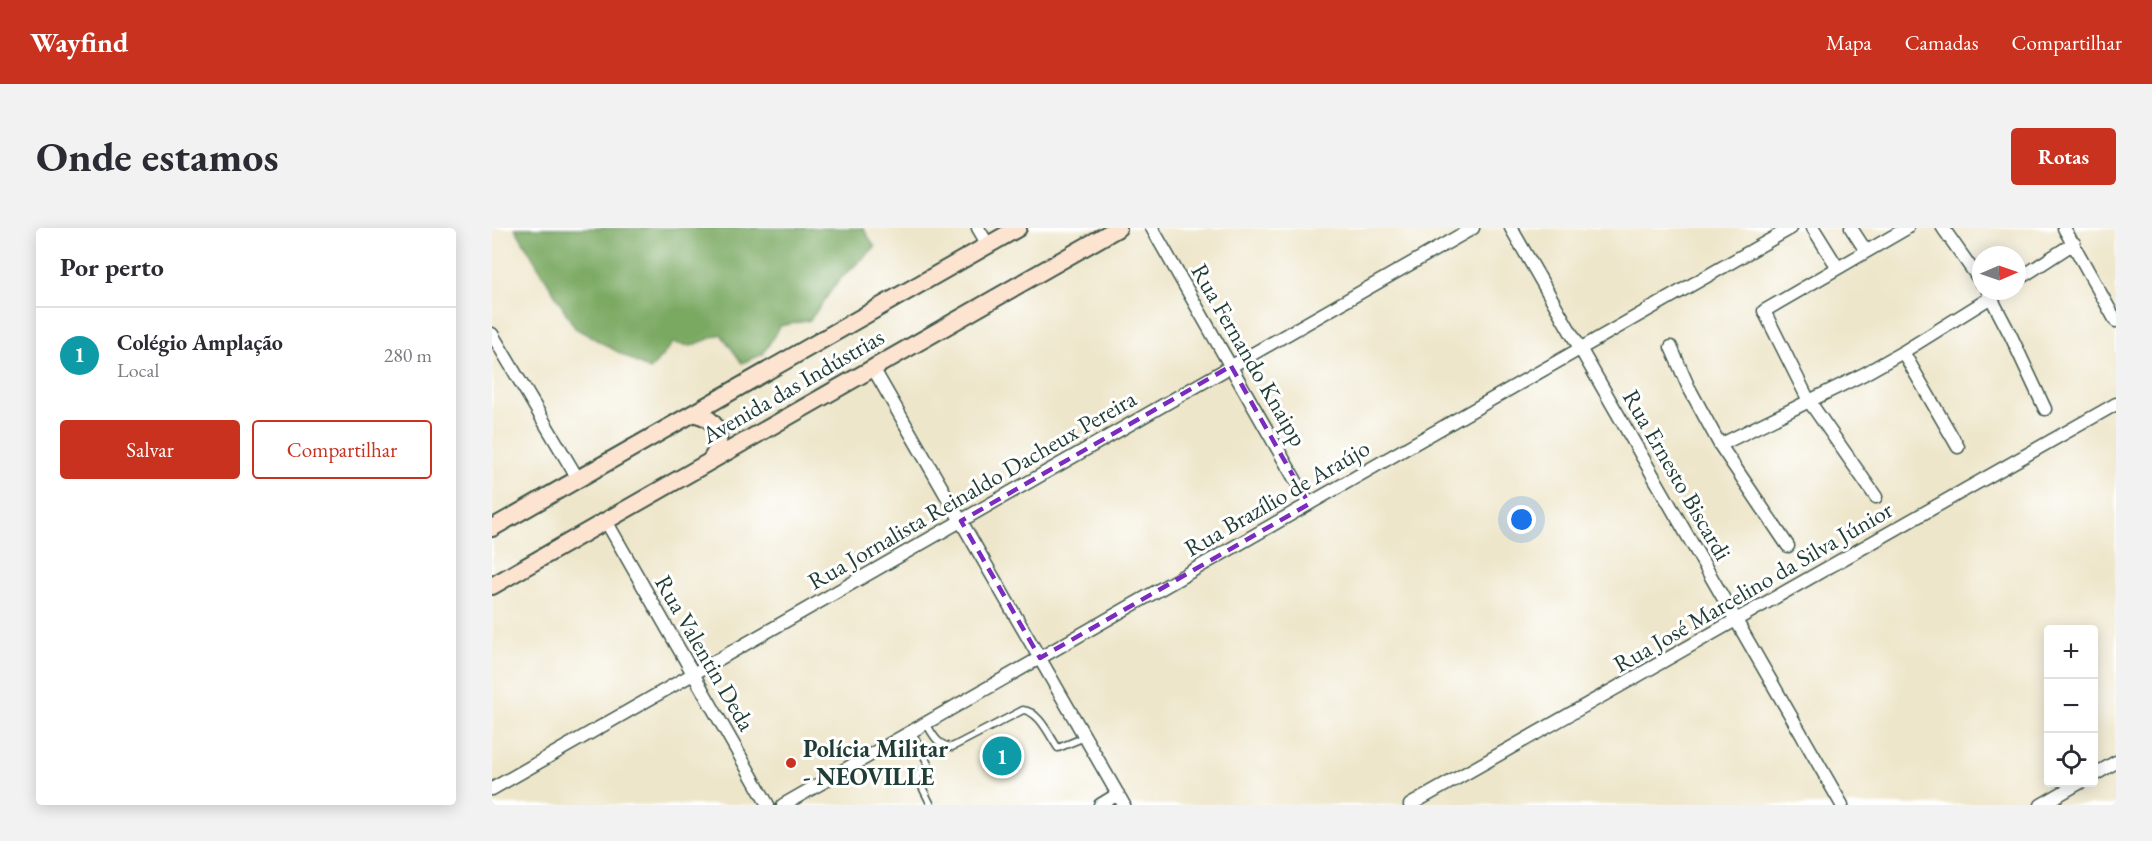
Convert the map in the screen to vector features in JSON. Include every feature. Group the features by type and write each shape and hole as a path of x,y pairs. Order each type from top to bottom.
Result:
{"main road":[{"name":"Avenida das Indústrias","path":"492,528 1018,228"},
{"name":"Avenida das Indústrias","path":"492,586 1118,228"},
{"path":"694,413 708,419 715,427 718,439 717,453 708,462"}],"street":[{"path":"978,228 988,245"},
{"name":"Rua Fernando Knaipp","path":"1152,228 1309,504"},
{"name":"Rua Jornalista Reinaldo Dacheux Pereira","path":"492,789 1473,228"},
{"name":"Rua Ernesto Biscardi","path":"1511,228 1842,805"},
{"name":"Rua Brazílio de Araújo","path":"783,805 1791,228"},
{"path":"1813,228 1838,268"},
{"path":"1851,228 1866,251"},
{"path":"1876,497 1809,400 1764,310 1907,228"},
{"path":"1943,228 1972,269"},
{"path":"2064,228 2116,321"},
{"path":"2026,274 2074,243"},
{"path":"1720,446 1903,352 1982,300"},
{"path":"1996,300 2045,409"},
{"path":"492,334 578,479"},
{"path":"1671,347 1688,386 1720,446 1788,546"},
{"path":"1903,352 1958,447"},
{"path":"873,368 1121,800 1100,805"},
{"name":"Rua José Marcelino da Silva Júnior","path":"1410,805 2116,404"},
{"name":"Rua Valentin Deda","path":"606,521 768,805"},
{"path":"2098,773 2116,762"},
{"path":"2041,805 2073,787"}],"lane":[{"path":"927,723 935,738 943,746 952,747 1023,710 1029,710 1058,748 1085,737"},
{"path":"912,732 929,766 918,774 918,779 931,805"}],"highlighted area":[{"path":"1231,366 1309,504 1040,658 961,521"}],"green space":[{"path":"515,228 863,228 875,247 838,281 810,320 780,326 763,354 742,363 721,334 691,346 673,343 650,370 575,328"}],"place":[{"name":"Colégio Amplação","path":"1002,756"},
{"name":"Polícia Militar - NEOVILLE","path":"791,763"}]}
